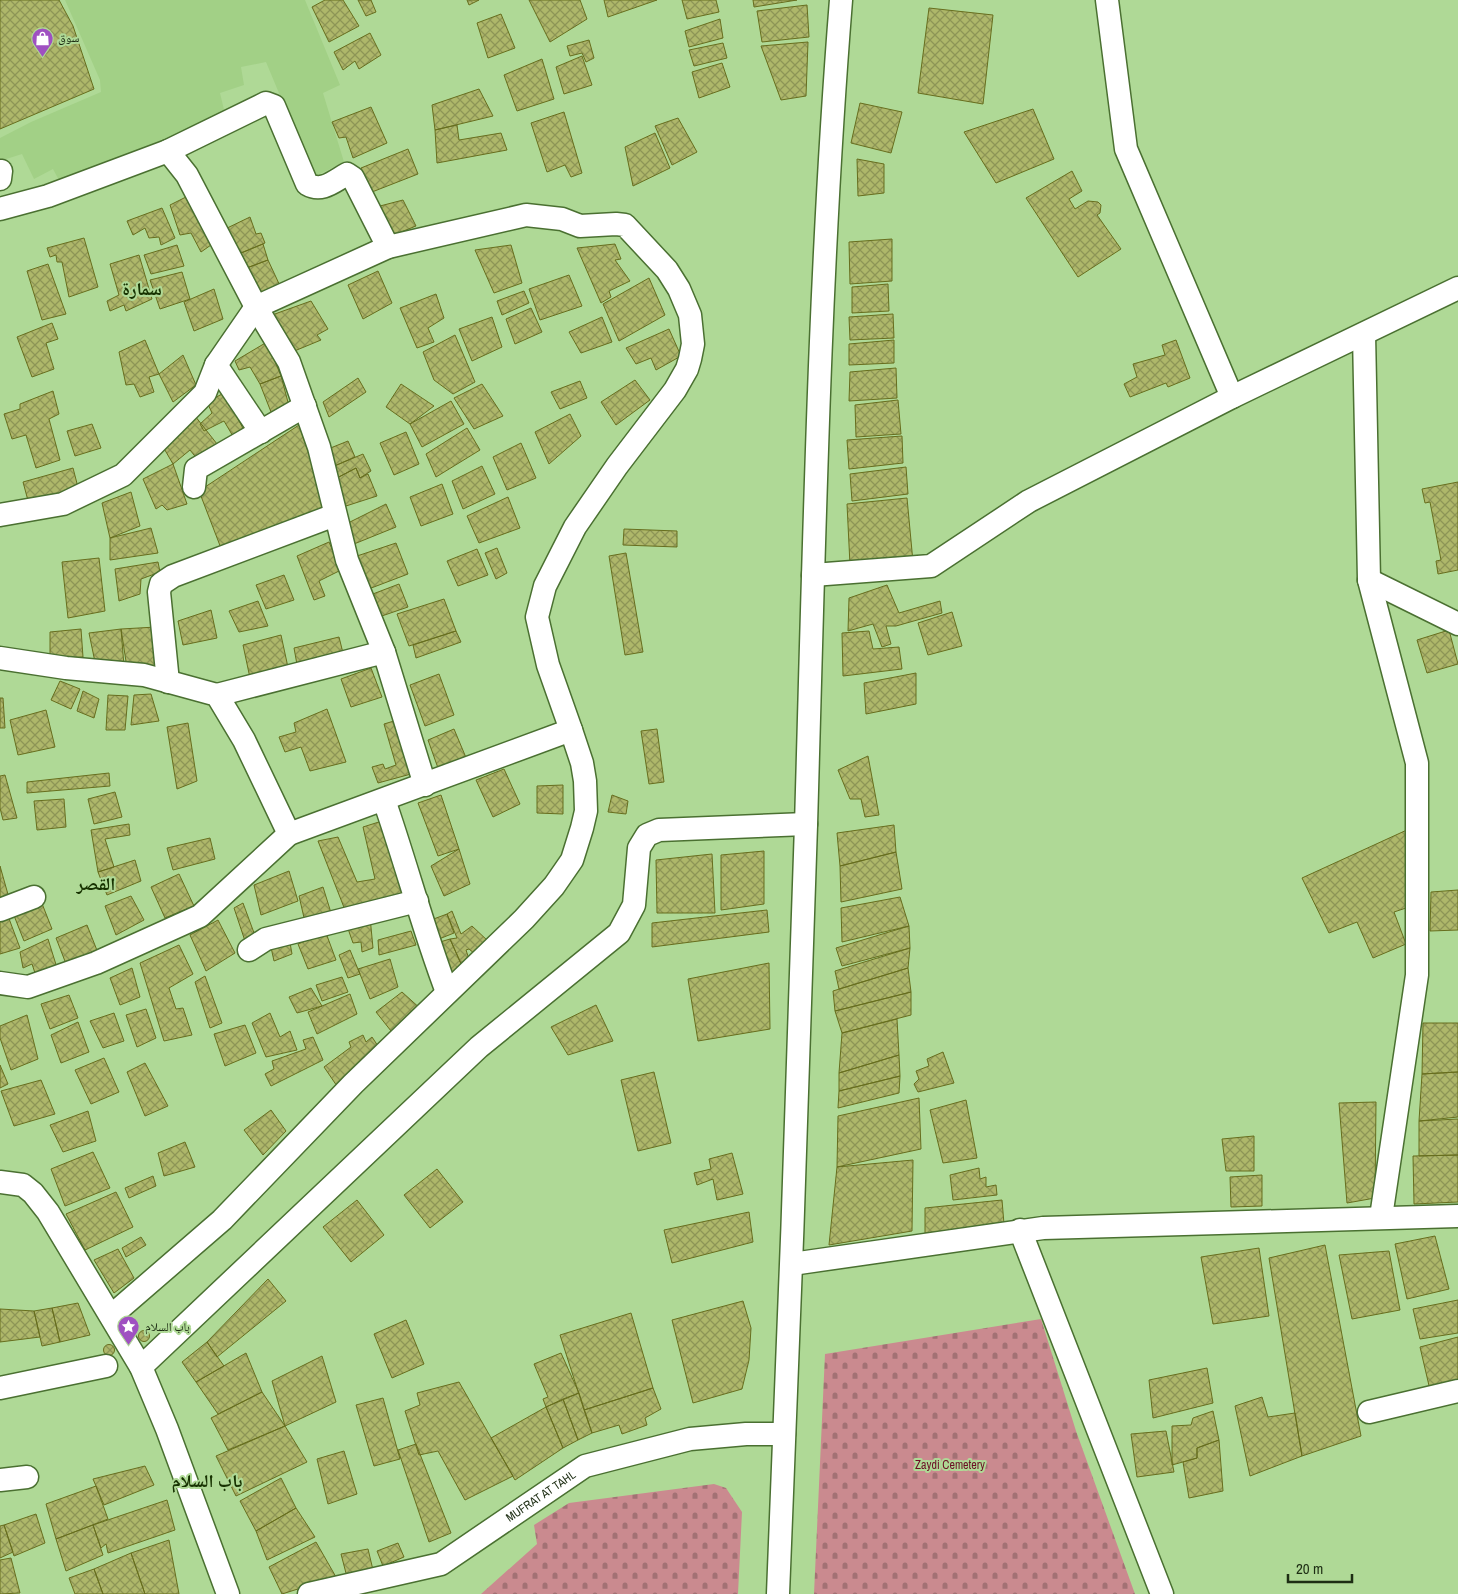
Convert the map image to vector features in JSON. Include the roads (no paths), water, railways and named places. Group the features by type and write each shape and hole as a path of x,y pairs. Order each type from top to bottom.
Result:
{"street":[{"path":"778,1594 792,1264 812,575 829,162 841,0"},
{"path":"1107,0 1126,149 1232,397"},
{"path":"0,210 48,196 168,151 266,103 274,106 307,184 313,188 320,188 347,174 353,178 388,247"},
{"path":"168,151 187,175 256,307 289,362 319,447 346,560 384,652 425,785"},
{"path":"0,515 63,504 123,475 205,393 216,365 256,307 388,247 526,215 562,219 580,226 616,224 625,226 667,270 690,315 693,344 687,369 675,390 575,527 545,586 537,617 548,665 582,763 587,796 582,828 572,860 554,886 524,919 340,1098 222,1220 111,1316"},
{"path":"812,575 931,566 1029,501 1232,397 1458,288"},
{"path":"1364,334 1369,580 1416,763 1417,975 1381,1217"},
{"path":"216,365 261,432"},
{"path":"194,487 196,469 305,406"},
{"path":"168,682 159,592 161,584 174,576 336,515"},
{"path":"1369,580 1458,624"},
{"path":"0,658 66,668 144,675 217,695 384,652"},
{"path":"217,695 244,740 289,834"},
{"path":"0,983 28,987 96,963 200,916 289,834 571,730"},
{"path":"384,800 400,846 431,950 447,992"},
{"path":"141,1367 479,1047 618,933 634,904 639,848 647,835 659,830 806,824"},
{"path":"0,910 34,897"},
{"path":"249,950 266,939 417,901"},
{"path":"0,1182 22,1185 33,1193 48,1212 141,1367 168,1430 228,1594"},
{"path":"792,1264 1020,1230 1053,1227 1458,1216"},
{"path":"1020,1230 1162,1594"},
{"path":"0,1388 106,1366"},
{"path":"1369,1412 1458,1391"},
{"name":"MUFRAT AT TAHL","path":"309,1594 441,1564 585,1466 690,1440 746,1434 784,1434"},
{"path":"0,1480 27,1477"}],"place":[{"name":"سوق","path":"42,57"},
{"name":"باب السلام","path":"129,1346"}],"district":[{"name":"سمارة","path":"142,289"},
{"name":"القصر","path":"96,884"},
{"name":"باب السلام","path":"207,1481"}],"park label":[{"name":"Zaydi Cemetery","path":"950,1465"}]}
